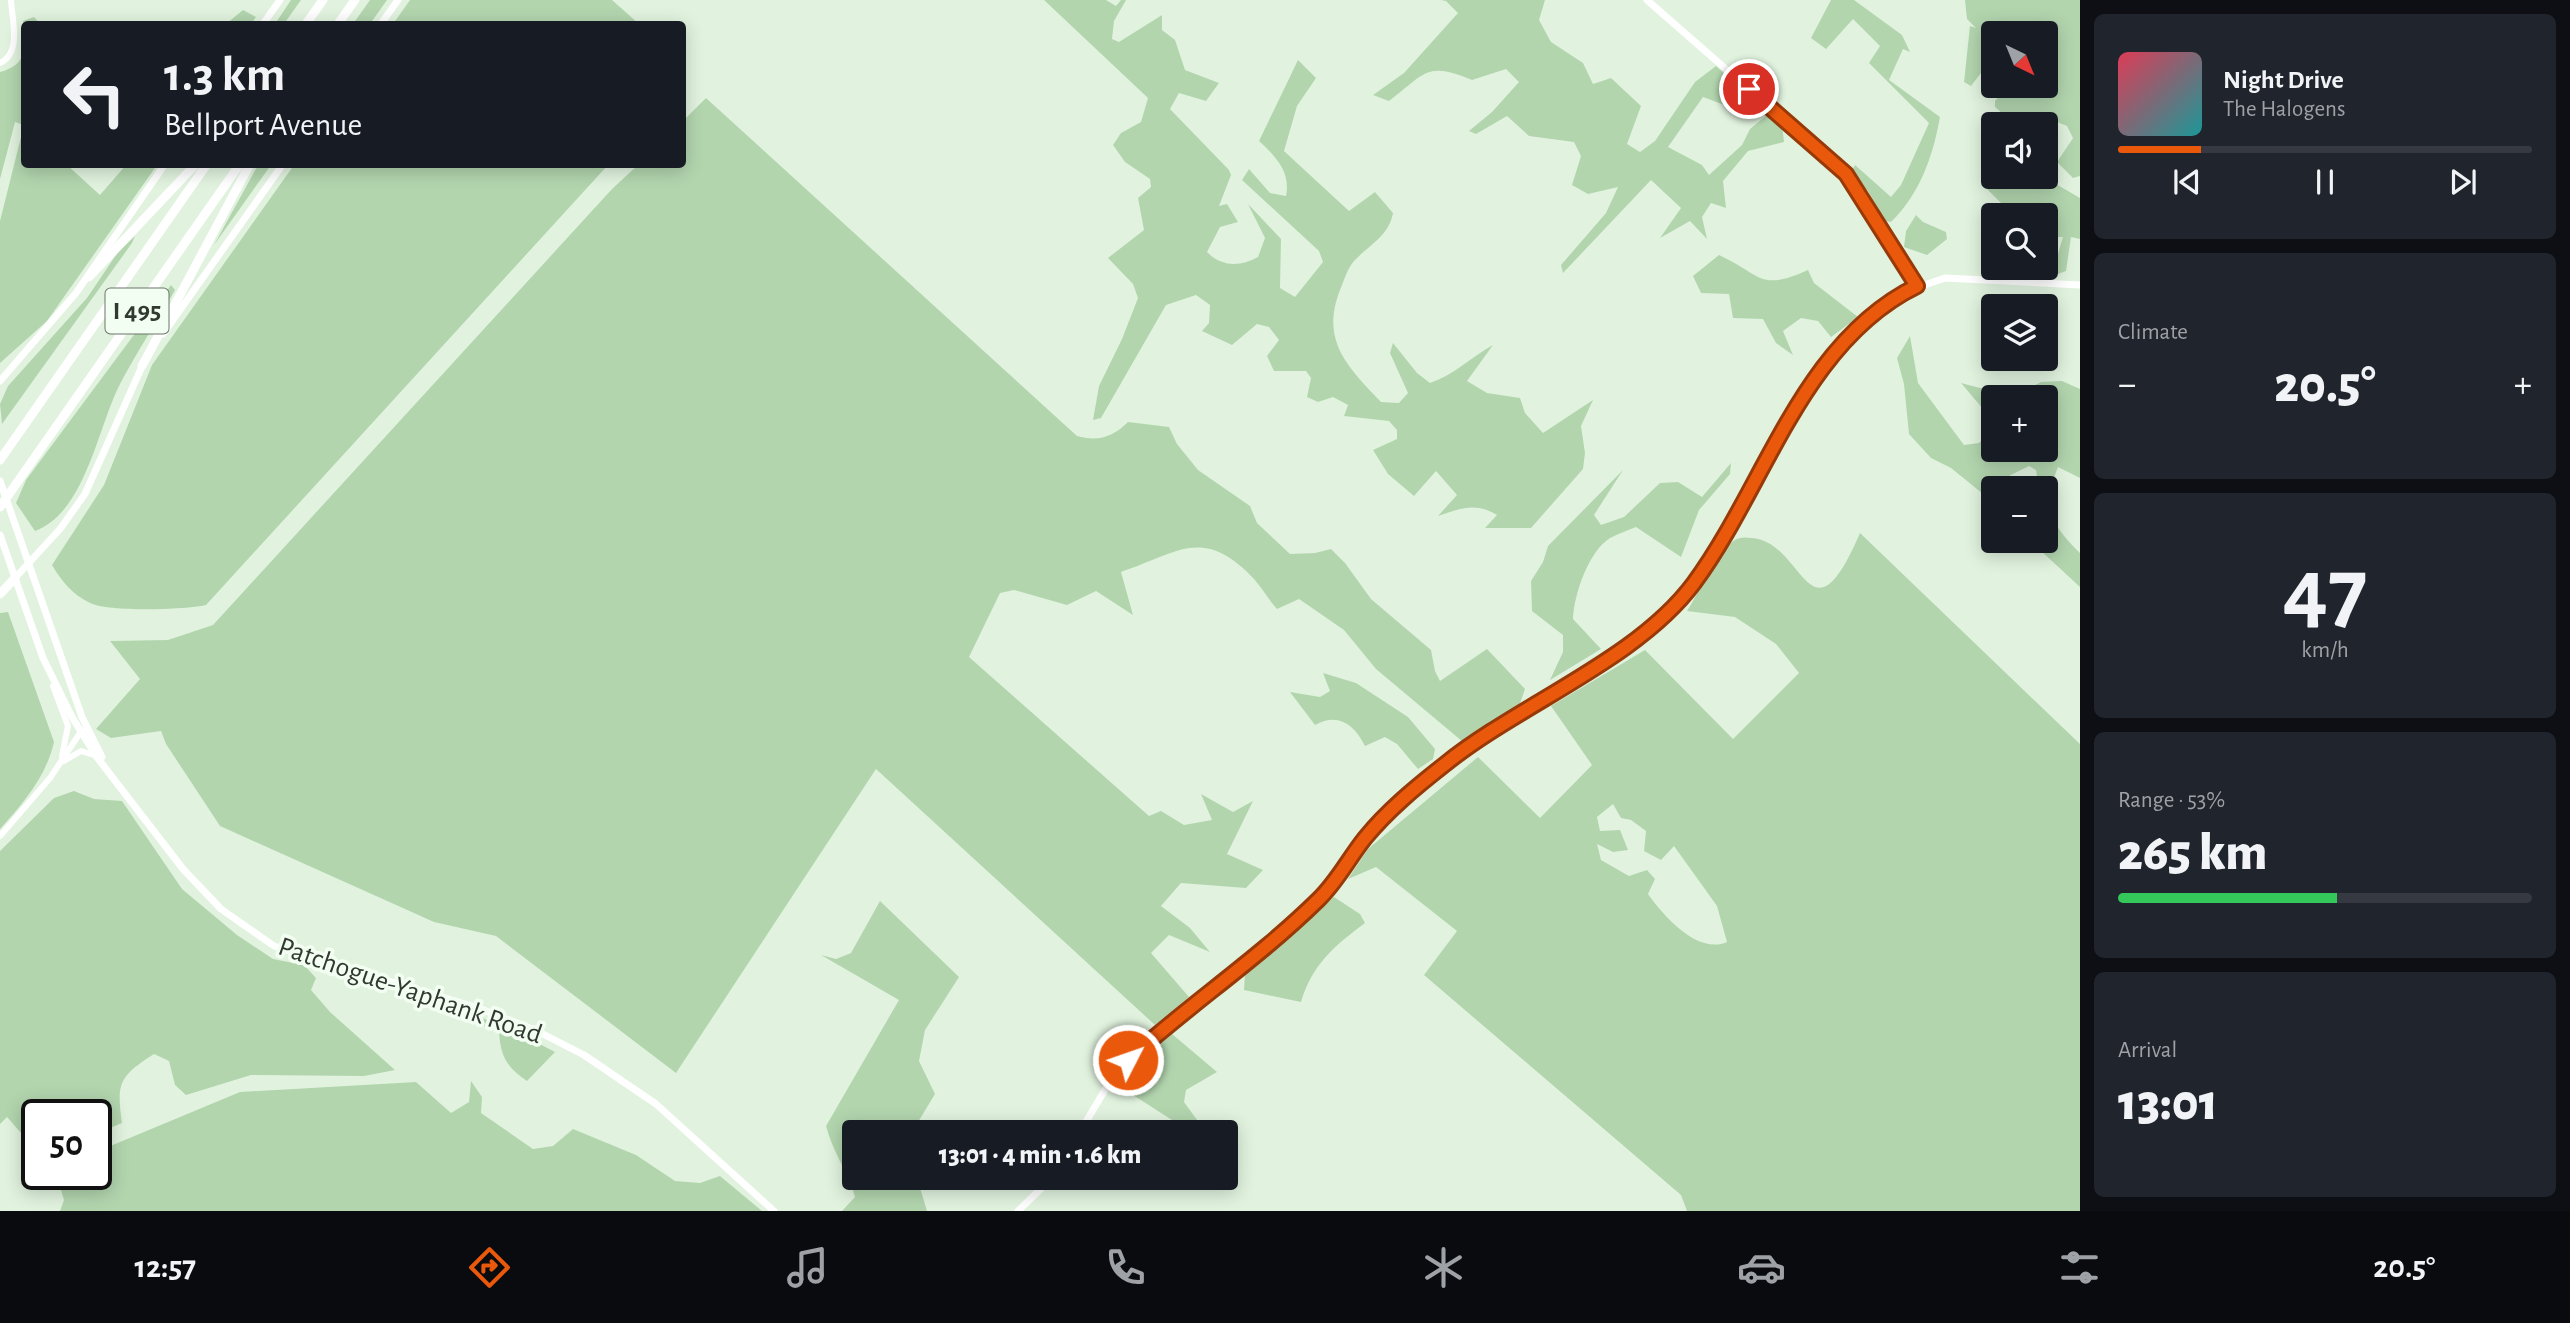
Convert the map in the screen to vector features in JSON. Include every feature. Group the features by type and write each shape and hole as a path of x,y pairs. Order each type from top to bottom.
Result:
{"highway":[{"path":"308,21 323,0"},
{"path":"340,21 355,0"},
{"path":"89,276 192,168"},
{"name":"I 495","path":"0,460 204,168"},
{"name":"I 495","path":"0,507 237,168"},
{"path":"142,366 248,168"},
{"path":"0,594 15,578"}],"main road":[{"path":"265,21 280,0"},
{"path":"383,21 398,0"},
{"path":"1647,0 1846,174 1917,286"},
{"path":"2,378 89,276 162,168"},
{"path":"15,578 60,530 85,494 142,366 280,168"},
{"path":"1087,1120 1109,1083 1128,1060 1315,902 1368,835 1407,796 1453,757 1631,642 1669,612 1701,572 1760,468 1835,354 1874,313 1917,286 1955,277 2080,285"},
{"name":"Patchogue-Yaphank Road","path":"0,481 83,728 96,756 195,884 235,921 260,939 305,958 481,1009 570,1047 650,1099 774,1211"},
{"name":"Patchogue-Yaphank Road","path":"0,535 43,657 106,767"},
{"path":"1018,1211 1040,1190"}],"street":[{"path":"0,63 8,59 13,49 11,0"},
{"path":"43,657 68,726 60,764"},
{"path":"0,836 60,764 83,728"},
{"path":"60,764 77,751 88,751 96,756"}],"green space":[{"path":"291,0 301,0 286,21 277,21"},
{"path":"370,0 387,0 372,21 355,21"},
{"path":"410,0 612,0 636,21 395,21"},
{"path":"1044,0 1106,0 1116,6 1121,0 1126,0 1114,21 1112,39 1119,42 1162,15 1162,30 1175,40 1185,70 1219,83 1206,101 1179,93 1170,109 1231,175 1219,206 1227,204 1238,222 1220,227 1207,252 1219,261 1231,264 1245,263 1258,257 1265,238 1248,204 1281,239 1280,288 1295,297 1323,262 1319,251 1242,180 1249,169 1270,193 1286,196 1284,172 1276,158 1259,141 1298,60 1316,78 1297,106 1284,151 1349,211 1375,192 1393,213 1383,234 1349,268 1335,308 1335,339 1348,365 1358,377 1381,402 1399,403 1408,393 1390,353 1393,343 1417,373 1430,383 1493,345 1467,381 1487,393 1520,398 1525,413 1543,433 1593,400 1581,426 1585,453 1583,469 1531,528 1485,528 1497,515 1475,507 1438,516 1457,495 1436,471 1414,496 1388,474 1373,450 1397,439 1397,430 1389,421 1344,416 1348,405 1333,397 1318,402 1307,397 1311,378 1306,371 1274,371 1267,356 1279,340 1269,327 1257,324 1232,345 1202,331 1209,323 1210,305 1196,295 1166,305 1101,418 1093,420 1099,386 1138,298 1133,284 1108,258 1144,230 1138,198 1151,187 1150,179 1125,162 1113,145 1121,133 1141,122 1148,98"},
{"path":"1441,0 1545,0 1539,20 1551,42 1583,63 1593,84 1611,78 1641,106 1627,144 1640,152 1655,141 1695,82 1716,66 1746,93 1738,110 1703,97 1668,147 1702,165 1709,175 1742,145 1750,129 1767,115 1782,125 1784,142 1748,151 1723,181 1726,208 1711,203 1702,217 1707,239 1690,221 1660,238 1681,208 1651,180 1563,273 1561,265 1606,213 1618,187 1588,194 1572,185 1581,156 1574,142 1529,136 1507,116 1476,134 1469,131 1492,112 1519,82 1506,69 1472,80 1445,71 1435,71 1419,77 1389,101 1373,95 1404,73 1458,13 1446,1"},
{"path":"1831,0 1854,0 1902,35 1910,52 1903,49 1889,80 1940,117 1924,174 1910,199 1891,222 1885,221 1868,191 1851,172 1855,165 1891,197 1901,185 1929,123 1869,63 1880,46 1853,19 1826,49 1811,38"},
{"path":"1965,0 2080,0 2080,176 2073,178 2058,163 2073,138 2067,126 2058,122 2058,112 2001,112 1995,107 1998,98 2058,98 2058,21 1981,21 1981,73 1971,86 1964,82 1970,26 1976,28 1967,19"},
{"path":"243,10 256,17 253,21 230,21"},
{"path":"21,59 21,124 15,122 0,179 0,72"},
{"path":"706,98 1077,436 1105,437 1128,422 1169,427 1177,444 1198,470 1250,506 1257,523 1290,554 1331,549 1345,563 1371,599 1431,650 1440,681 1487,649 1525,689 1518,709 1463,742 1376,669 1344,630 1299,599 1277,609 1254,579 1236,562 1220,552 1205,548 1175,552 1121,572 1133,615 1096,591 1067,605 1014,590 1000,593 969,657 1149,816 1161,811 1184,825 1212,820 1201,794 1233,812 1253,801 1227,854 1263,870 1246,888 1181,883 1161,906 1190,928 1210,952 1169,935 1151,953 1189,997 1155,1025 876,769 676,1073 496,936 434,922 220,826 166,744 161,731 111,738 96,729 140,679 110,641 168,640 213,625 612,189 635,168 686,168 686,118"},
{"path":"21,137 21,168 70,168 100,195 123,168 155,168 47,321 0,363 0,221"},
{"path":"256,168 269,168 214,245"},
{"path":"292,168 605,168 206,605 147,609 99,606 78,596 52,565 104,485 152,365"},
{"path":"2058,185 2080,198 2080,239 2071,237 2066,271 2058,274 2058,254 2063,237 2058,237 2058,203 2001,203 1987,189 2058,189"},
{"path":"1916,215 1923,222 1946,232 1947,239 1927,255 1904,247 1906,231"},
{"path":"135,236 2,424 0,404 8,386 87,298 118,252"},
{"path":"1719,255 1761,278 1770,280 1779,280 1808,270 1814,283 1858,317 1831,337 1818,321 1801,318 1783,331 1793,355 1776,343 1763,319 1733,318 1729,294 1701,293 1693,276"},
{"path":"171,285 175,290 120,384 78,488 52,521 35,531 16,503 26,480"},
{"path":"1910,336 1918,383 1964,445 1981,441 1981,462 2058,462 2058,385 2035,385 2041,382 2062,381 2080,389 2080,478 2058,467 2055,476 2037,476 2036,470 2029,466 2009,476 1981,476 1981,492 1951,468 1931,458 1909,434 1904,384 1897,358"},
{"path":"1961,383 1981,388 1981,407"},
{"path":"1731,463 1730,474 1699,510 1681,557 1636,527 1610,538 1595,553 1576,598 1573,619 1601,649 1550,680 1563,652 1563,635 1532,611 1531,581 1543,562 1548,546 1623,470 1594,515 1601,525 1624,517 1660,483 1678,482 1702,497"},
{"path":"2058,527 2080,553 2080,587 2043,553 2058,553"},
{"path":"1860,533 2080,744 2080,1211 1687,1211 1681,1195 1424,975 1457,931 1376,867 1348,879 1368,849 1478,757 1540,818 1592,765 1551,706 1645,650 1733,739 1799,673 1776,644 1735,617 1687,611 1713,565 1732,542 1739,538 1752,538 1770,544 1807,581 1817,587 1829,584 1843,567","holes":["1613,804 1621,818 1631,820 1646,831 1644,851 1661,860 1674,846 1717,906 1727,942 1716,945 1704,943 1682,931 1648,894 1655,879 1647,870 1629,876 1601,860 1597,844 1613,852 1628,850 1620,830 1600,831 1597,817"]},
{"path":"8,612 54,742 40,778 0,829 0,613"},
{"path":"1323,673 1356,683 1408,717 1435,749 1433,759 1418,769 1397,744 1385,737 1365,746 1356,732 1344,722 1331,720 1315,725 1290,692 1320,697 1330,691"},
{"path":"74,791 94,799 122,801 182,889 237,935 273,959 304,965 316,978 311,990 330,1012 395,1070 364,1076 251,1075 186,1095 175,1085 169,1061 154,1054 134,1068 123,1081 120,1098 122,1123 112,1127 112,1099 21,1099 21,1133 7,1117 0,1124 0,851 54,798"},
{"path":"1334,897 1360,914 1365,923 1326,957 1311,977 1301,1002 1244,990 1245,974"},
{"path":"880,901 959,977 925,1030 919,1061 935,1094 919,1120 842,1120 842,1166 826,1126 899,1000 821,955 836,959 851,953"},
{"path":"470,1014 505,1026 555,1052 527,1081 514,1071 506,1060 499,1030 474,1024"},
{"path":"1172,1034 1217,1072 1186,1090 1184,1102 1197,1120 1172,1120 1116,1084"},
{"path":"471,1081 482,1097 481,1113 533,1149 553,1146 573,1129 636,1155 675,1181 700,1183 720,1176 762,1211 60,1211 64,1200 61,1190 112,1190 112,1145 240,1092 416,1082 451,1113 469,1102"},
{"path":"852,1190 921,1190 927,1211 842,1211 855,1197"}],"route":[{"path":"1128,1060 1325,893 1376,825 1443,765 1631,642 1669,612 1701,572 1760,468 1835,354 1874,313 1917,286 1862,195 1846,174 1749,89"}]}
